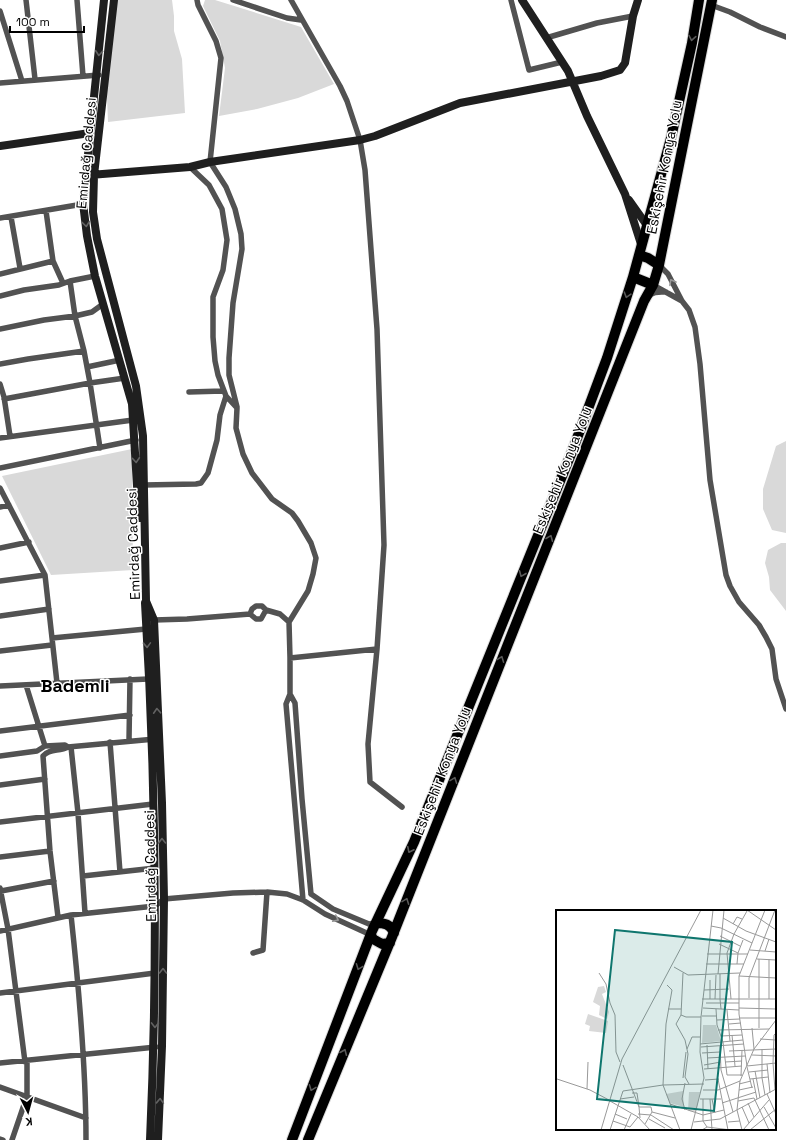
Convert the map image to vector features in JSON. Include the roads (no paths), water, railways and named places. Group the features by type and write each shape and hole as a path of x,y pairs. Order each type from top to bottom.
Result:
{"highway":[{"path":"292,1140 371,935 414,842 573,449 607,358 633,277 646,224 671,138 692,42 699,0"},
{"name":"Eskişehir Konya Yolu","path":"308,1140 392,938 644,301 653,285 659,265 712,2"},
{"path":"639,255 648,258 659,265"},
{"path":"633,277 653,285"},
{"path":"371,935 373,939 382,944 392,938 390,926 376,923"}],"main road":[{"name":"Emirdağ Caddesi","path":"104,0 90,133 90,175 97,239 136,386 143,436 146,601 154,620 155,739 153,804 155,868 155,973 158,1047 150,1140"},
{"name":"Emirdağ Caddesi","path":"114,0 106,75 90,175 83,204 87,236 95,276 132,404 135,441 148,679 155,739 164,899 158,1047 158,1140"},
{"path":"522,0 568,71 587,116 625,195 641,244"},
{"path":"90,175 190,167 210,162 360,140 375,136 460,103 601,76 620,70 625,63 633,16 638,0"},
{"path":"0,146 90,133"},
{"path":"625,195 646,224"}],"street":[{"path":"26,0 35,79"},
{"path":"77,0 83,76"},
{"path":"197,0 198,6 216,41 221,58 210,162 226,187 235,209 241,234 242,249 233,303 228,375 237,408 236,428 243,454 252,473 272,499 292,513 311,543 316,558 308,591 289,622 290,694 286,704 304,900"},
{"path":"233,0 287,18 301,20"},
{"path":"291,0 347,101 360,140 365,170 377,329 384,546 377,649 368,744 370,782 402,807"},
{"path":"511,0 529,70 562,62"},
{"path":"712,2 760,27 786,37"},
{"path":"0,11 22,81"},
{"path":"546,38 597,23 633,16"},
{"path":"0,83 35,79 106,75"},
{"path":"190,167 209,185 222,209 227,240 222,270 213,297 213,337 215,361 224,394 237,408"},
{"path":"0,218 83,204"},
{"path":"46,211 53,261 63,284"},
{"path":"12,217 20,268"},
{"path":"0,274 53,261"},
{"path":"659,265 668,274 682,301 689,310 695,327 700,364 710,480 726,575 739,602 759,625 772,649 776,679 786,709"},
{"path":"0,296 63,284 70,281 95,276"},
{"path":"70,281 75,316 90,383 100,448"},
{"path":"653,285 682,301"},
{"path":"644,301 651,294 667,292"},
{"path":"0,329 92,312 103,304"},
{"path":"0,364 84,351"},
{"path":"87,367 120,360"},
{"path":"4,399 125,378"},
{"path":"0,384 10,436"},
{"path":"189,392 224,394"},
{"path":"144,485 202,483 208,473 218,440 220,415 224,394"},
{"path":"0,438 133,420"},
{"path":"0,468 135,441 143,436"},
{"path":"0,488 45,575 57,683"},
{"path":"0,507 9,505"},
{"path":"0,548 29,542"},
{"path":"0,581 45,575"},
{"path":"250,614 252,609 256,606 262,606 266,610 280,614 289,622"},
{"path":"0,616 48,609"},
{"path":"250,614 253,618 261,619 266,610"},
{"path":"154,620 250,614"},
{"path":"52,638 146,629"},
{"path":"0,651 52,646"},
{"path":"290,658 377,649"},
{"path":"129,740 130,679"},
{"path":"0,686 148,679"},
{"path":"26,685 45,746"},
{"path":"290,694 295,703 311,894"},
{"path":"0,731 130,715"},
{"path":"58,918 50,850 49,816 43,756 47,751 70,747 129,740 155,739"},
{"path":"110,742 120,872"},
{"path":"0,756 37,752 45,746 65,745 70,747"},
{"path":"70,747 78,813 86,913"},
{"path":"0,785 45,779"},
{"path":"0,822 153,804"},
{"path":"0,857 50,850"},
{"path":"83,876 155,868"},
{"path":"12,1140 27,1096 26,1062 8,929 0,889 54,881"},
{"path":"253,953 263,950 267,892"},
{"path":"0,931 71,914 155,906 164,899 234,893 267,892 287,894 304,900 325,914 371,935"},
{"path":"311,894 333,909 369,924 376,923"},
{"path":"304,900 311,894"},
{"path":"71,914 83,1055 86,1140"},
{"path":"0,993 155,973"},
{"path":"0,1064 158,1047"},
{"path":"0,1087 86,1118"}],"district":[{"name":"Bademli","path":"75,686"}]}
